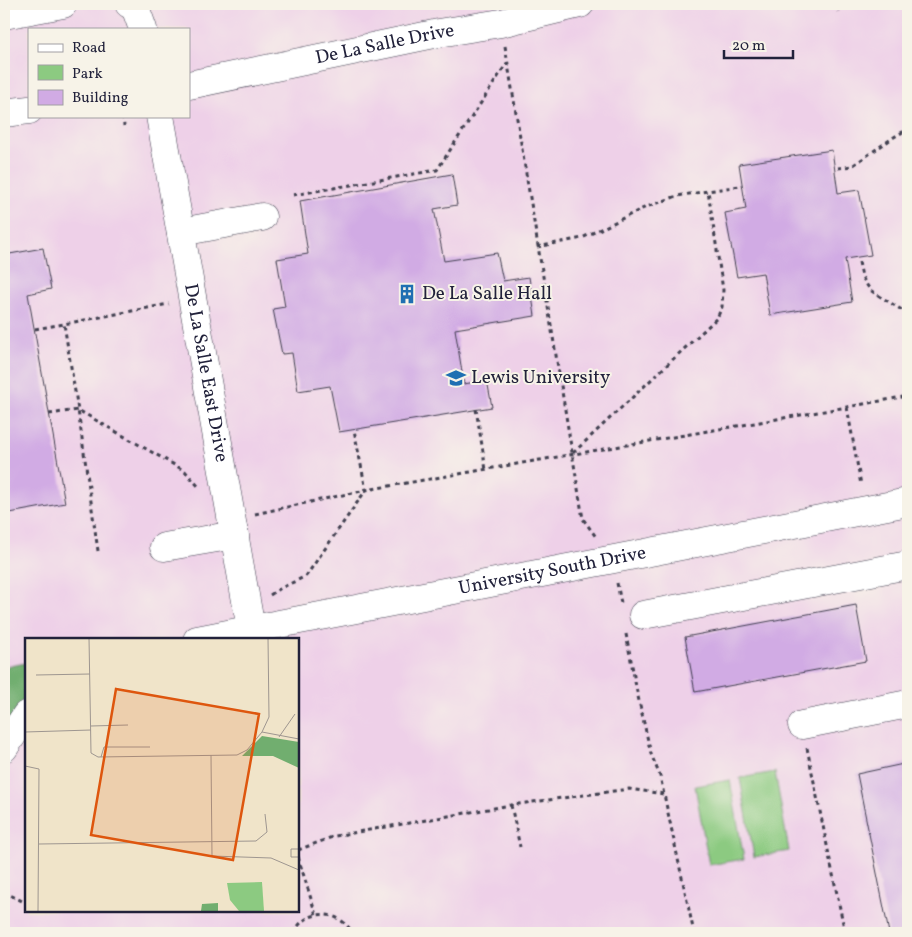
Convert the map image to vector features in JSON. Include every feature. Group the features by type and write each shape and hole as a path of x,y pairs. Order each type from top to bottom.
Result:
{"street":[{"path":"4,15 63,4"},
{"path":"129,4 136,7 143,28"},
{"name":"De La Salle Drive","path":"190,85 439,33 501,23 580,4"},
{"path":"4,113 28,110"},
{"name":"De La Salle East Drive","path":"160,118 251,629"},
{"path":"181,232 262,217"},
{"name":"University South Drive","path":"207,638 908,502"},
{"path":"164,546 233,527"},
{"path":"630,617 908,565"},
{"path":"802,725 908,704"},
{"path":"4,748 25,716"}],"path":[{"path":"836,4 838,12"},
{"path":"501,23 583,519 612,559 630,617 637,692 651,754 660,776 694,933"},
{"path":"293,195 437,170 507,63"},
{"path":"123,118 124,126"},
{"path":"838,168 852,166 861,161 908,129"},
{"path":"537,248 582,238 644,208 677,196 740,186"},
{"path":"572,454 716,318 722,307 723,290 708,191"},
{"path":"859,262 862,277 870,290 908,314"},
{"path":"35,330 193,299"},
{"path":"64,324 98,551"},
{"path":"233,527 366,490 908,396"},
{"path":"847,407 866,510"},
{"path":"476,409 486,470"},
{"path":"49,414 78,410 185,472 200,488"},
{"path":"246,601 266,598 281,588 306,576 366,490 354,430"},
{"path":"802,725 845,933"},
{"path":"299,850 335,836 511,805 629,789 664,794"},
{"path":"511,805 520,847"},
{"path":"299,860 316,915"},
{"path":"4,892 25,901"},
{"path":"294,933 303,921 312,916 322,914 332,915 342,920 352,933"}],"shaded area":[{"name":"Lewis University","path":"4,4 908,4 908,933 4,933"}],"green space":[{"path":"25,663 25,706 4,737 4,667"},
{"path":"775,772 789,851 754,857 740,778"},
{"path":"730,780 744,859 709,865 695,786"}],"building":[{"path":"832,150 838,193 859,190 871,255 845,259 852,302 770,315 763,273 737,277 725,213 746,209 739,164"},
{"name":"De La Salle Hall","path":"452,174 457,205 434,209 444,261 497,253 503,281 529,277 535,316 455,329 464,384 487,380 492,407 339,432 330,386 298,391 292,353 282,354 273,309 285,307 277,259 308,254 300,201"},
{"path":"43,248 51,289 28,294 65,503 4,514 4,255"},
{"path":"856,605 866,661 695,692 685,637"},
{"path":"908,763 908,933 889,933 857,774"}],"place":[{"name":"De La Salle Hall","path":"407,294"},
{"name":"Lewis University","path":"456,378"}]}
